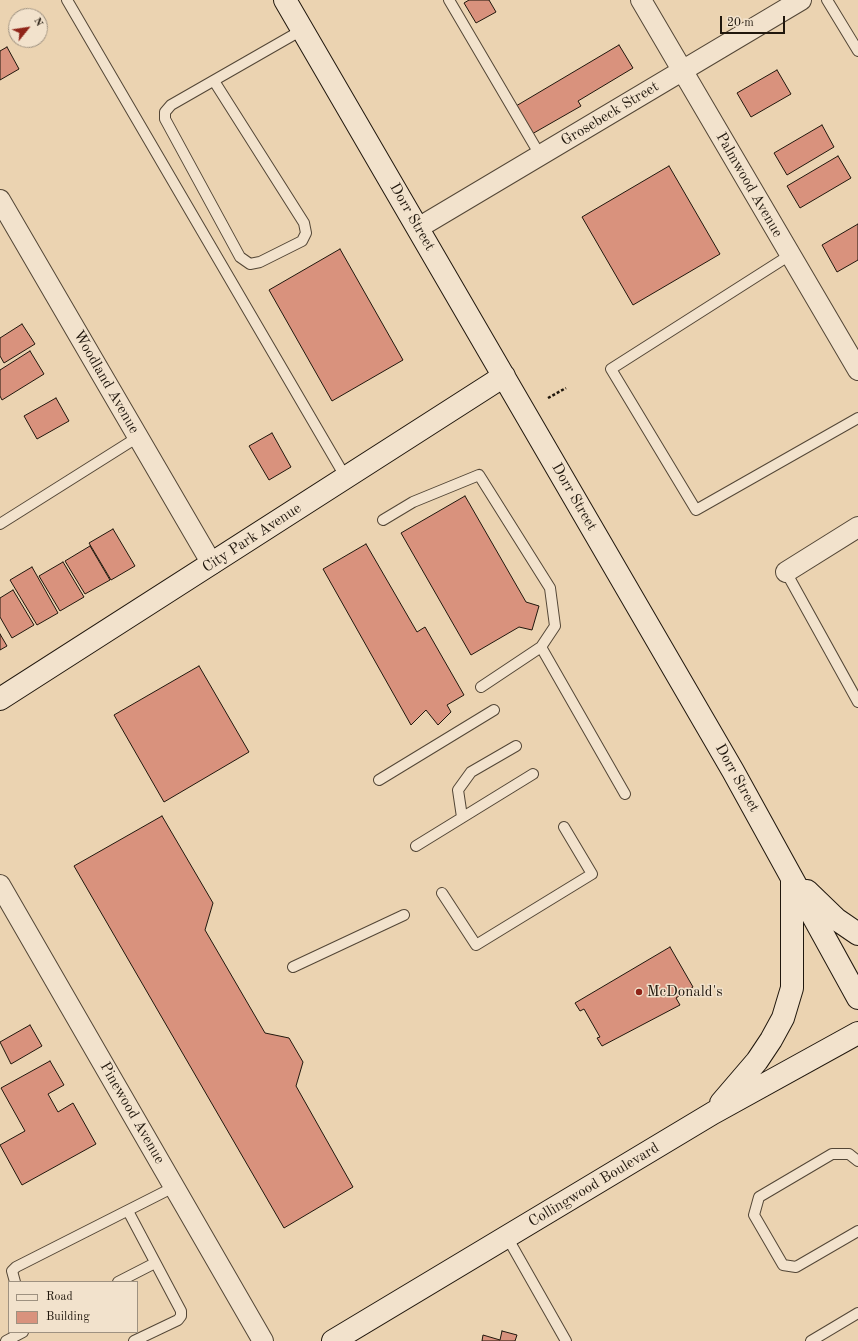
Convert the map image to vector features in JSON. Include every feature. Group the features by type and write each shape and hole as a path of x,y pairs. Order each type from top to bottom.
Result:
{"main road":[{"name":"Dorr Street","path":"285,0 726,758 858,998"},
{"name":"City Park Avenue","path":"0,699 504,376"},
{"path":"792,876 836,919 858,934"},
{"path":"713,1113 756,1061 783,1018 792,988 792,876"},
{"name":"Collingwood Boulevard","path":"332,1341 713,1113 858,1033"}],"street":[{"name":"Palmwood Avenue","path":"641,0 858,370"},
{"name":"Grosebeck Street","path":"418,228 801,0"},
{"name":"Woodland Avenue","path":"0,200 212,564"},
{"path":"786,572 858,527"},
{"name":"Pinewood Avenue","path":"0,885 263,1341"}],"lane":[{"path":"68,0 346,478"},
{"path":"449,0 540,155"},
{"path":"827,0 858,51"},
{"path":"214,81 304,223 306,233 302,241 260,262 250,264 240,257 165,119 165,112 171,105 302,30"},
{"path":"790,255 611,369 696,510 858,418"},
{"path":"0,524 138,437"},
{"path":"383,520 413,502 479,475 550,588 555,626 542,647 481,687"},
{"path":"786,572 858,702"},
{"path":"542,647 626,794"},
{"path":"379,780 494,710"},
{"path":"462,817 458,790 470,772 516,746"},
{"path":"416,846 533,774"},
{"path":"442,893 476,945 592,874 564,827"},
{"path":"293,967 404,914"},
{"path":"858,1161 849,1154 832,1154 759,1197 754,1215 783,1265 796,1267 858,1231"},
{"path":"15,1281 12,1271 16,1267 174,1187"},
{"path":"128,1211 181,1311 181,1316 178,1320 134,1341"},
{"path":"507,1237 566,1341"},
{"path":"120,1281 155,1263"},
{"path":"811,1341 858,1313"},
{"path":"6,1341 21,1333"}],"path":[{"path":"548,398 566,388"}],"building":[{"path":"469,0 489,0 496,12 476,23 464,3"},
{"path":"619,45 633,68 578,101 581,106 532,134 516,106"},
{"path":"7,47 19,69 0,80 0,51"},
{"path":"777,70 791,94 751,117 737,93"},
{"path":"822,125 834,147 787,175 774,153"},
{"path":"838,156 851,178 800,208 787,186"},
{"path":"669,166 720,254 633,305 582,217"},
{"path":"858,224 858,260 837,272 822,245"},
{"path":"340,249 403,360 332,401 269,290"},
{"path":"22,324 35,344 4,363 0,356 0,338"},
{"path":"30,351 44,374 2,400 0,396 0,370"},
{"path":"56,398 69,421 37,439 24,416"},
{"path":"272,433 291,467 269,480 249,446"},
{"path":"465,496 526,602 539,606 532,630 519,627 471,655 401,533"},
{"path":"113,529 135,566 111,580 89,543"},
{"path":"366,544 417,632 425,627 464,695 447,705 451,712 438,725 426,710 411,725 323,569"},
{"path":"90,546 110,580 85,594 65,561"},
{"path":"63,562 84,597 60,611 39,576"},
{"path":"32,567 58,613 37,625 10,580"},
{"path":"13,590 34,625 12,638 0,617 0,598"},
{"path":"0,634 7,646 0,650"},
{"path":"199,666 249,752 164,802 114,715"},
{"path":"162,816 213,903 205,930 265,1033 289,1038 303,1062 296,1086 353,1187 284,1228 74,866"},
{"name":"McDonald's","path":"670,947 693,987 676,998 680,1005 602,1046 597,1038 600,1037 584,1009 580,1011 575,1003"},
{"path":"30,1025 42,1046 11,1064 0,1042"},
{"path":"50,1061 64,1085 48,1094 58,1112 73,1103 96,1144 22,1185 0,1145 25,1131 1,1088"},
{"path":"502,1331 517,1335 515,1341 482,1341 483,1335 500,1340"}],"place":[{"name":"McDonald's","path":"639,992"}]}
